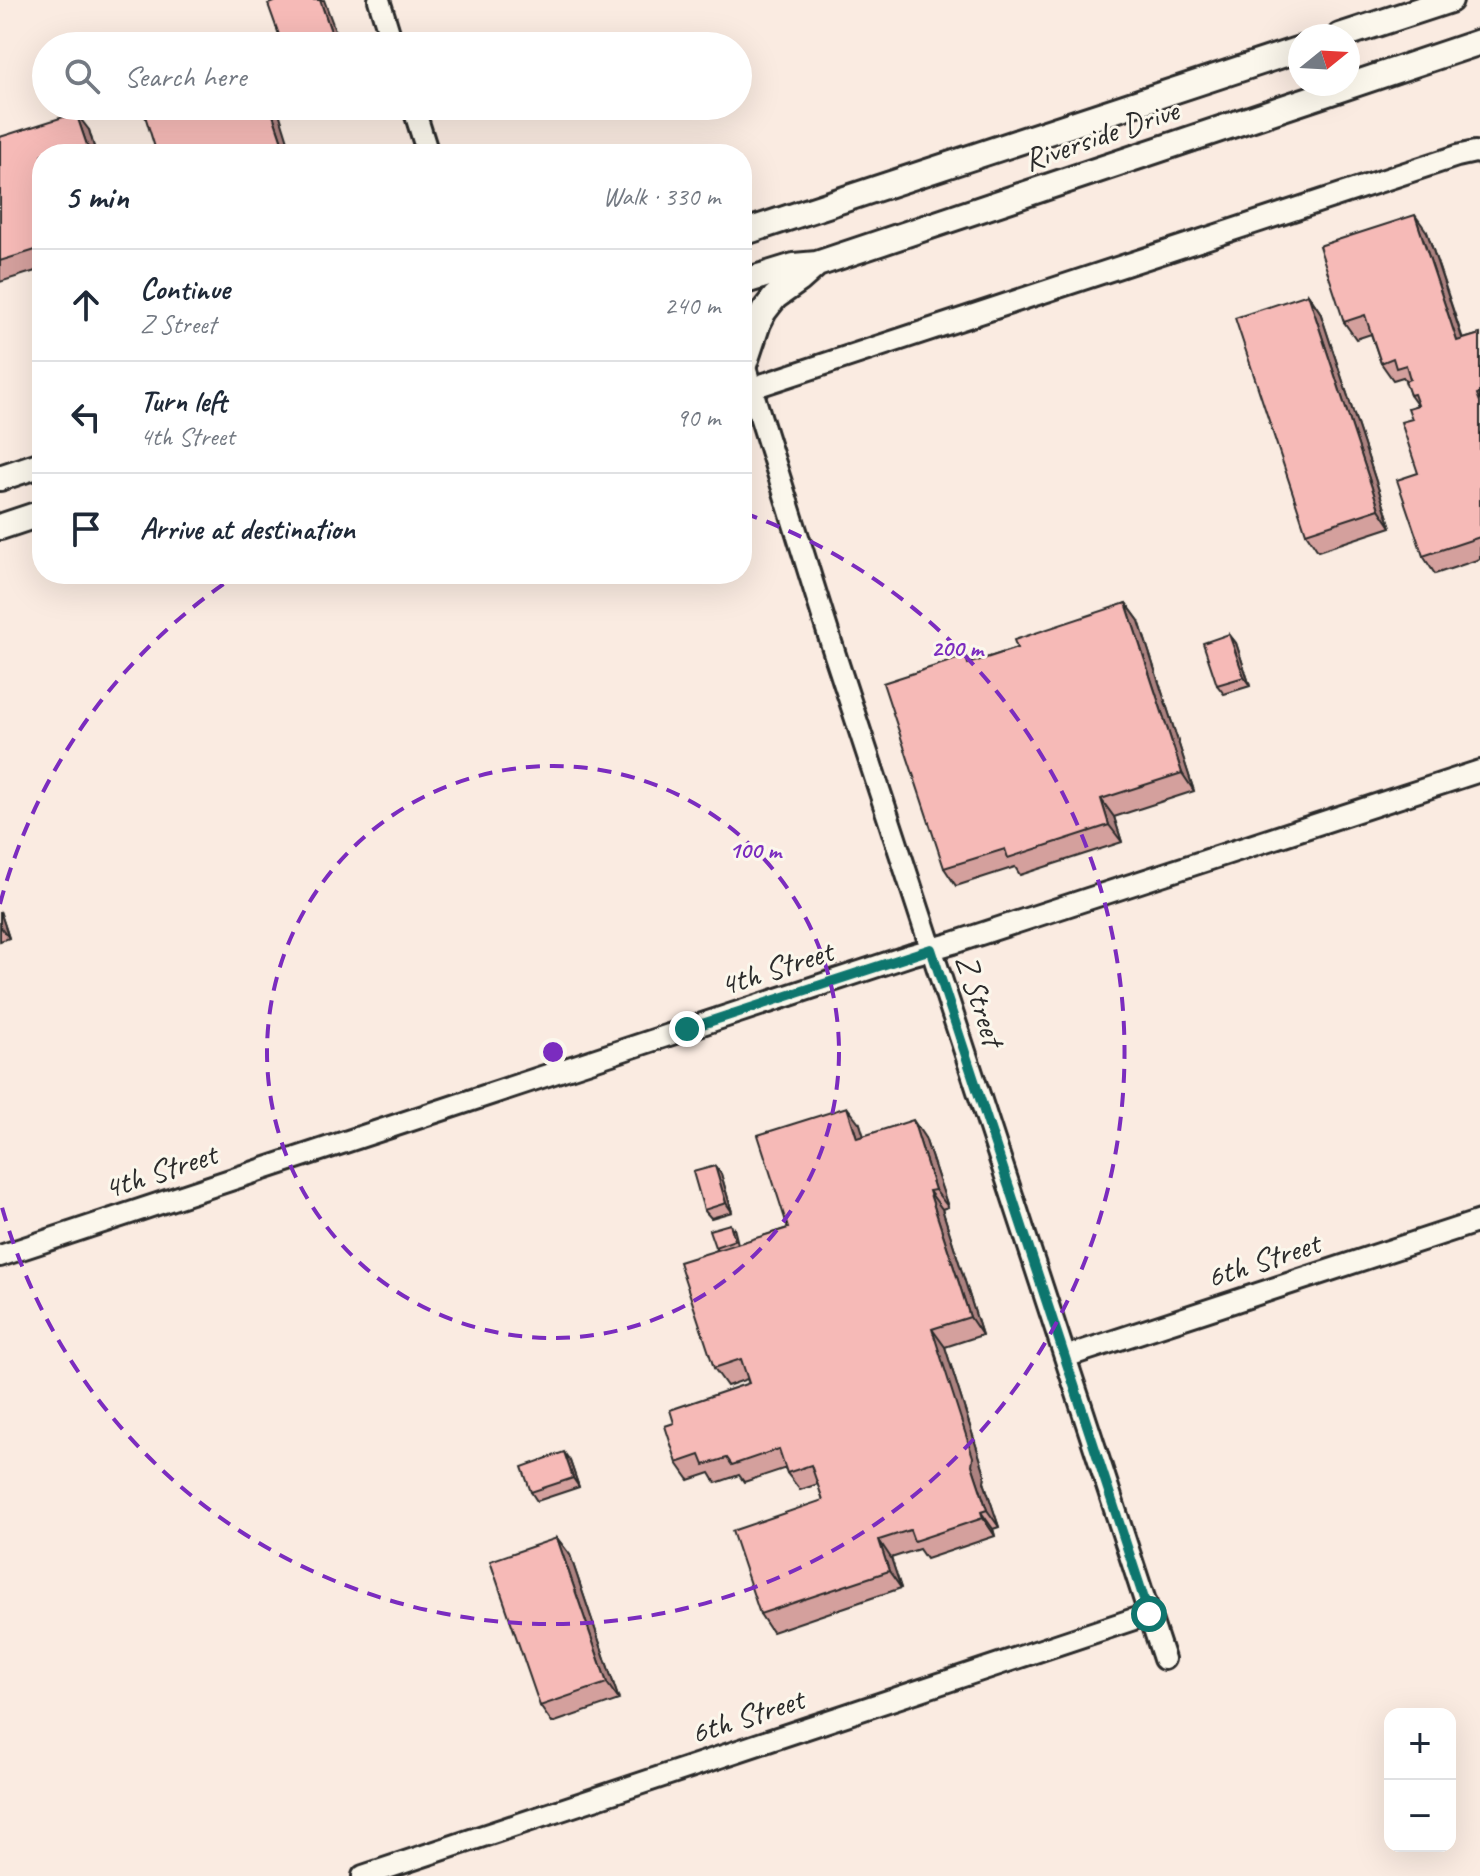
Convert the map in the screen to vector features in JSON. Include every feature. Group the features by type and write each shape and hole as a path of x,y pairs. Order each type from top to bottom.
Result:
{"street":[{"path":"379,0 389,32"},
{"path":"1360,29 1450,0"},
{"name":"Riverside Drive","path":"752,279 794,266 817,264 1480,42"},
{"name":"Riverside Drive","path":"752,230 1288,53"},
{"path":"417,120 425,144"},
{"path":"752,369 1457,156 1480,153"},
{"path":"752,347 764,311 775,297 817,264"},
{"name":"Z Street","path":"752,390 835,655 1164,1659"},
{"path":"0,478 32,467"},
{"path":"0,527 32,516"},
{"name":"4th Street","path":"0,1256 1480,771"},
{"name":"6th Street","path":"1065,1357 1480,1221"},
{"name":"6th Street","path":"363,1876 1149,1614"}],"building":[{"path":"279,0 320,0 331,32 278,32 268,4"},
{"path":"54,120 78,120 87,144 32,144 32,251 0,261 0,137"},
{"path":"146,120 275,120 283,144 154,144"},
{"path":"1415,215 1457,341 1480,334 1480,393 1477,394 1480,402 1480,537 1423,556 1397,480 1418,473 1401,422 1412,419 1408,408 1418,405 1405,381 1410,379 1406,365 1396,368 1393,358 1381,363 1365,315 1344,322 1319,246"},
{"path":"1308,294 1379,509 1306,533 1235,318"},
{"path":"1126,603 1182,773 1101,799 1109,825 1008,858 1005,849 944,868 883,683 966,656 968,664 1017,648 1014,640"},
{"path":"1229,634 1244,677 1217,685 1203,643"},
{"path":"847,1107 857,1138 913,1120 935,1190 929,1191 970,1317 932,1329 987,1510 981,1512 983,1518 914,1541 910,1530 879,1540 889,1571 760,1614 732,1531 823,1500 811,1465 787,1473 779,1449 732,1465 727,1458 704,1465 700,1455 677,1463 665,1426 674,1423 670,1410 749,1383 741,1359 714,1368 679,1262 788,1228 758,1135"},
{"path":"715,1166 726,1203 704,1210 693,1172"},
{"path":"730,1224 735,1240 715,1247 709,1230"},
{"path":"564,1452 573,1478 531,1492 522,1467"},
{"path":"557,1538 607,1683 540,1706 490,1561"}],"route":[{"path":"687,1029 931,949 1149,1614"}]}
